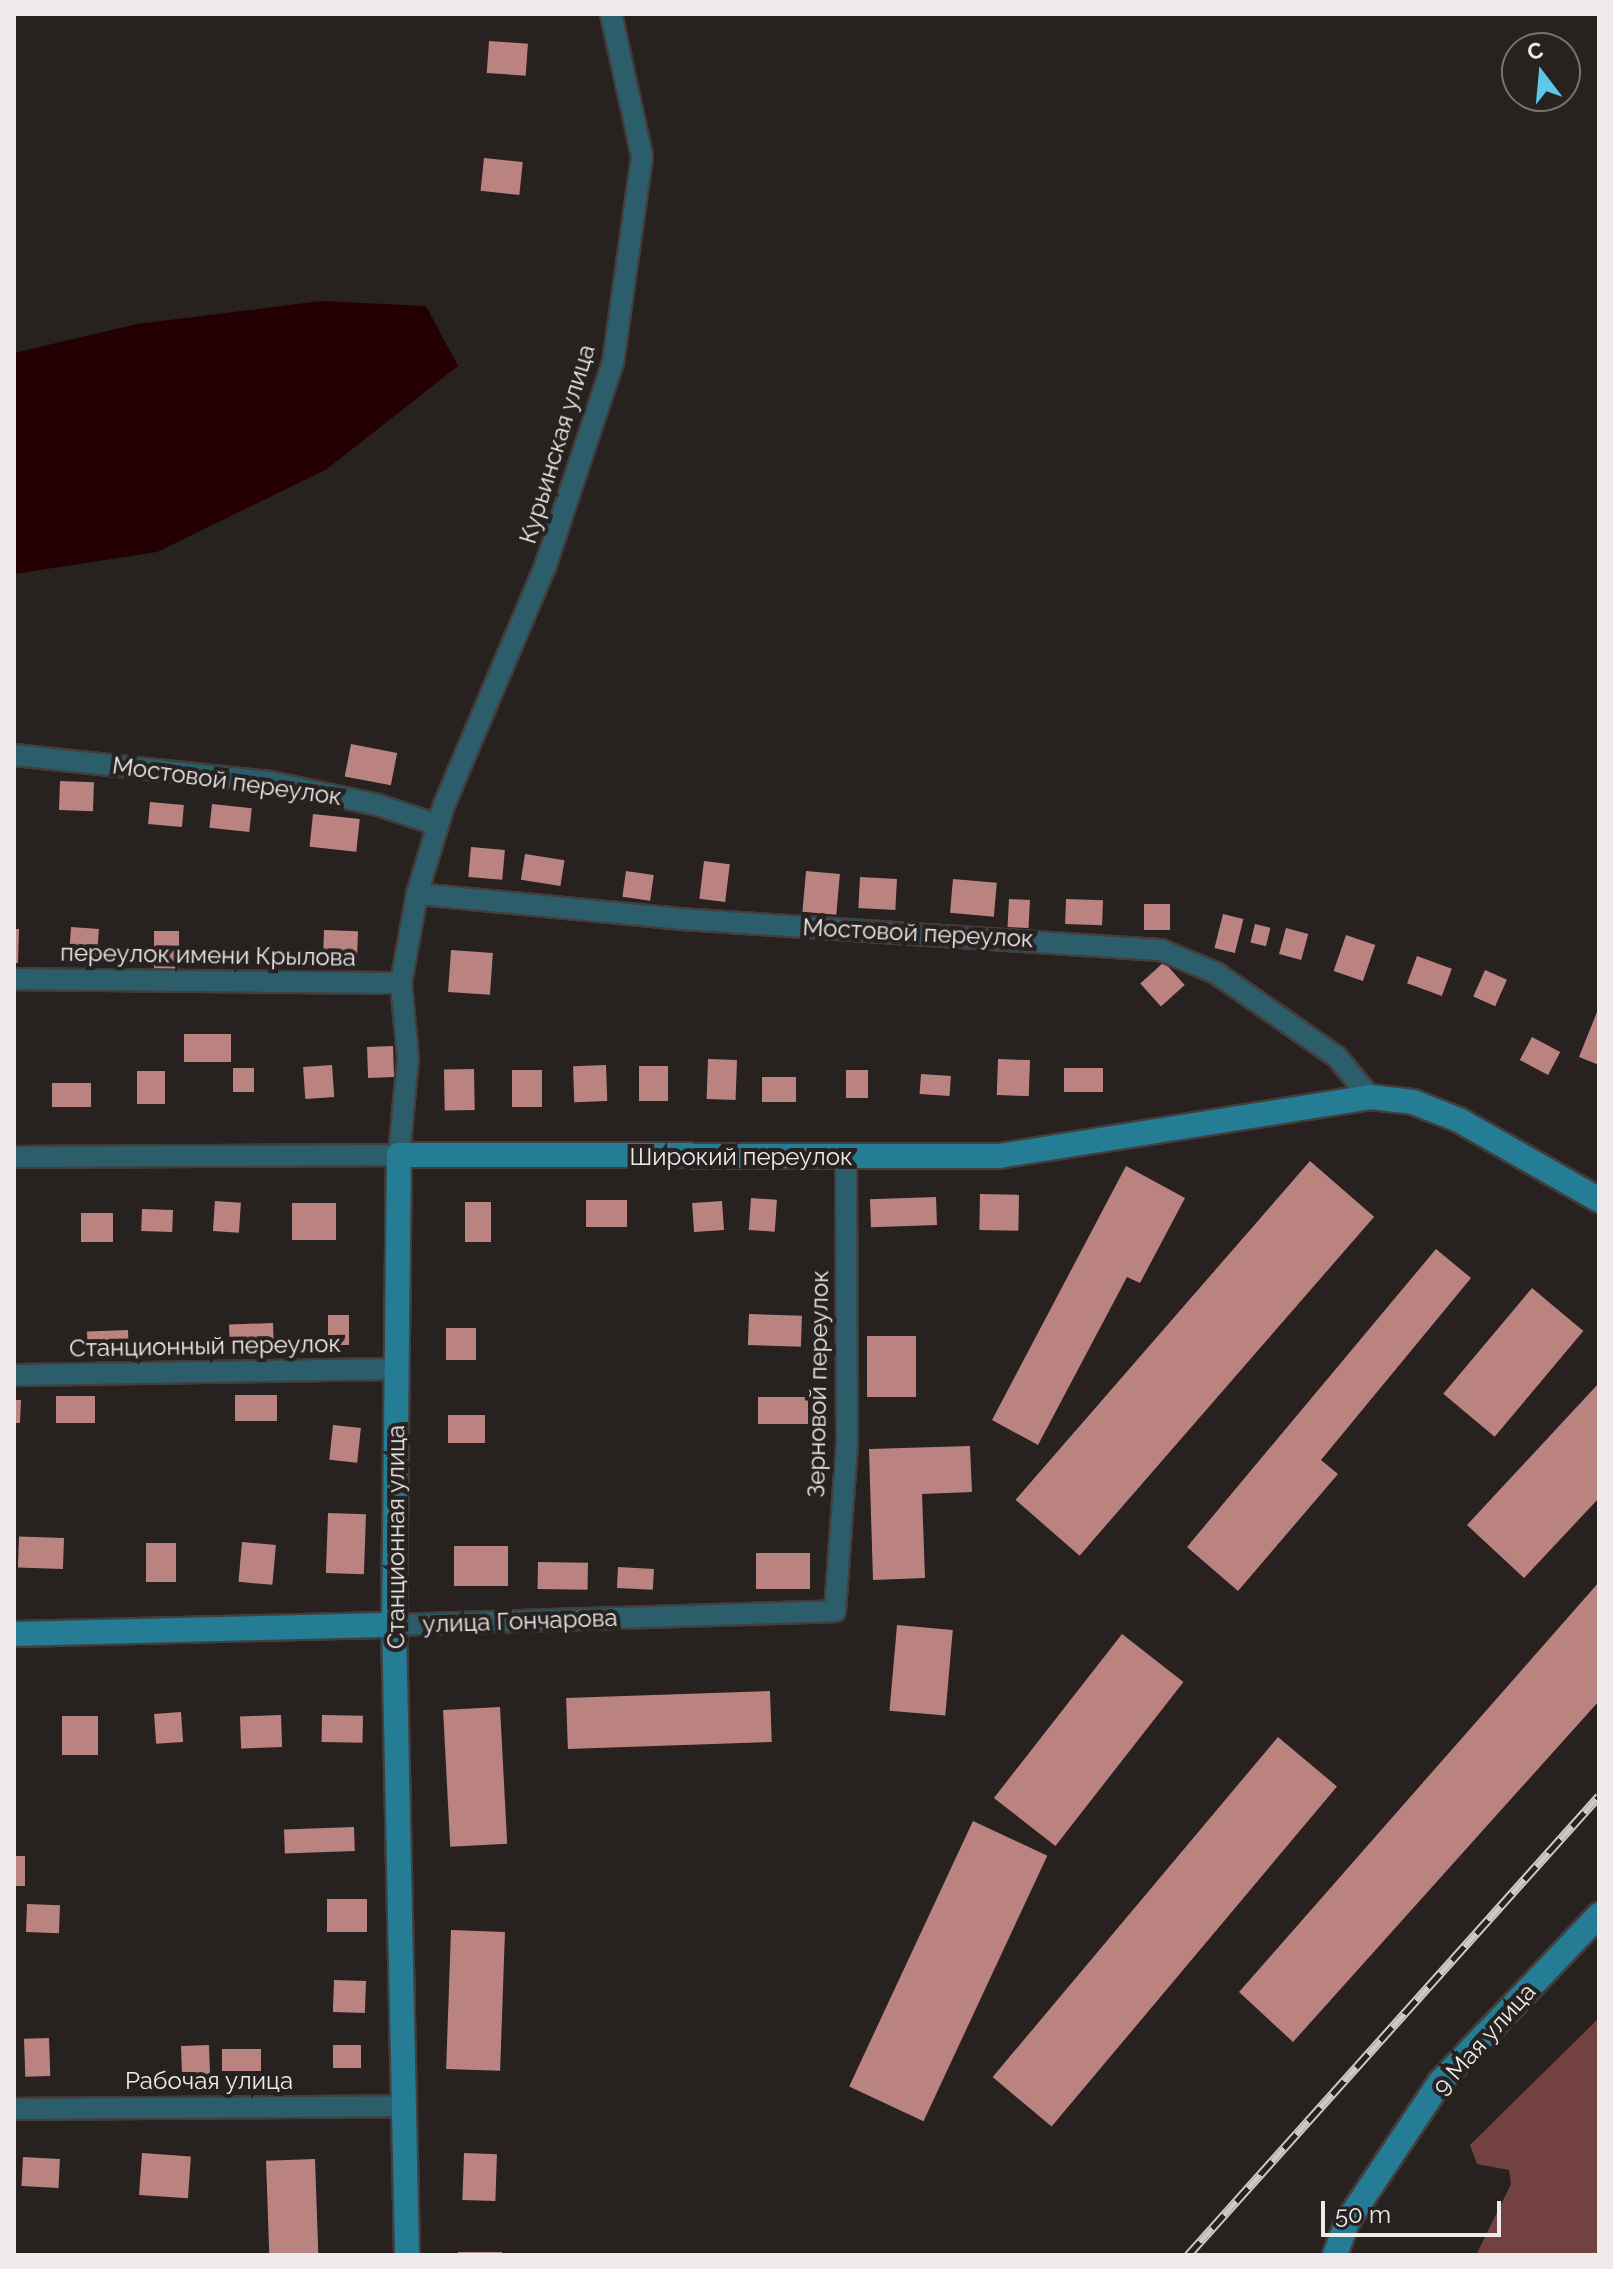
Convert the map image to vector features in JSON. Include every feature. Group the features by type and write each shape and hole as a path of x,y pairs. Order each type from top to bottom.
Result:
{"main road":[{"name":"Широкий переулок","path":"399,1155 999,1156 1074,1148 1370,1097 1413,1102 1459,1120 1599,1200"},
{"name":"Станционная улица","path":"399,1155 394,1625 407,2255"},
{"name":"улица Гончарова","path":"14,1634 394,1625"},
{"name":"9 Мая улица","path":"1335,2255 1347,2222 1440,2082 1599,1915"}],"street":[{"name":"Курьинская улица","path":"438,825 545,567 613,363 642,156 611,14"},
{"name":"Мостовой переулок","path":"14,755 270,782 378,805 438,825"},
{"name":"Станционная улица","path":"399,1155 408,1058 401,983 417,894 438,825"},
{"name":"Мостовой переулок","path":"417,894 681,919 1161,950 1216,973 1337,1057 1370,1097"},
{"name":"переулок имени Крылова","path":"14,979 401,983"},
{"name":"Широкий переулок","path":"14,1157 399,1155"},
{"name":"Зерновой переулок","path":"835,1611 847,1443 846,1158"},
{"name":"Станционный переулок","path":"14,1375 397,1369"},
{"name":"улица Гончарова","path":"394,1625 835,1611"},
{"name":"Рабочая улица","path":"14,2109 403,2106"}],"shaded area":[{"path":"321,301 426,306 458,366 327,469 157,552 14,574 14,353 137,324"},
{"path":"1599,2018 1599,2255 1476,2255 1511,2184 1509,2170 1477,2164 1470,2145"}],"building":[{"path":"489,41 528,44 526,76 487,73"},
{"path":"484,158 523,162 519,195 481,191"},
{"path":"351,744 397,753 391,785 345,776"},
{"path":"60,781 94,782 93,811 59,810"},
{"path":"150,802 184,805 182,827 148,824"},
{"path":"212,804 252,808 249,832 209,828"},
{"path":"313,814 360,819 356,852 310,847"},
{"path":"471,847 505,850 502,880 468,877"},
{"path":"525,854 565,860 560,886 521,880"},
{"path":"704,861 730,864 725,902 699,899"},
{"path":"626,871 654,875 650,901 622,897"},
{"path":"806,871 840,874 836,915 802,912"},
{"path":"860,877 897,879 895,910 858,908"},
{"path":"953,879 997,883 994,917 950,913"},
{"path":"1009,899 1030,900 1029,928 1008,927"},
{"path":"1066,899 1103,900 1102,925 1065,924"},
{"path":"1144,904 1170,904 1170,930 1144,930"},
{"path":"1223,914 1243,919 1235,953 1215,948"},
{"path":"1255,924 1271,928 1266,946 1250,942"},
{"path":"71,927 99,929 96,965 68,963"},
{"path":"1286,928 1308,934 1301,960 1279,954"},
{"path":"14,929 19,929 18,963 14,963"},
{"path":"324,930 358,931 357,964 323,963"},
{"path":"154,931 179,931 179,969 154,969"},
{"path":"1346,935 1375,945 1363,981 1334,971"},
{"path":"451,950 493,953 490,995 448,992"},
{"path":"1417,956 1452,969 1442,996 1407,983"},
{"path":"1164,962 1185,985 1161,1006 1140,983"},
{"path":"1485,970 1507,980 1495,1006 1473,996"},
{"path":"1599,1007 1599,1065 1579,1057"},
{"path":"184,1034 231,1034 231,1062 184,1062"},
{"path":"1532,1037 1560,1052 1548,1075 1520,1060"},
{"path":"393,1046 394,1077 368,1078 367,1047"},
{"path":"708,1059 737,1060 736,1100 707,1099"},
{"path":"998,1059 1030,1060 1029,1096 997,1095"},
{"path":"332,1065 334,1097 305,1099 303,1067"},
{"path":"606,1065 607,1101 574,1102 573,1066"},
{"path":"639,1066 668,1066 668,1101 639,1101"},
{"path":"233,1068 254,1068 254,1092 233,1092"},
{"path":"1064,1068 1103,1068 1103,1092 1064,1092"},
{"path":"474,1069 475,1110 445,1111 444,1070"},
{"path":"512,1070 542,1070 542,1107 512,1107"},
{"path":"846,1070 868,1070 868,1098 846,1098"},
{"path":"137,1071 165,1071 165,1104 137,1104"},
{"path":"921,1074 951,1076 950,1096 920,1094"},
{"path":"762,1077 796,1077 796,1102 762,1102"},
{"path":"52,1083 91,1083 91,1107 52,1107"},
{"path":"1310,1161 1374,1217 1080,1556 1015,1500"},
{"path":"1126,1166 1185,1198 1140,1283 1127,1277 1038,1445 992,1420"},
{"path":"980,1194 1019,1195 1018,1231 979,1230"},
{"path":"936,1197 937,1225 871,1227 870,1199"},
{"path":"751,1198 777,1200 775,1232 749,1230"},
{"path":"586,1200 627,1200 627,1227 586,1227"},
{"path":"215,1201 241,1203 239,1233 213,1231"},
{"path":"722,1201 724,1230 694,1232 692,1203"},
{"path":"465,1202 491,1202 491,1242 465,1242"},
{"path":"292,1203 336,1203 336,1240 292,1240"},
{"path":"142,1209 173,1210 172,1232 141,1231"},
{"path":"81,1213 113,1213 113,1242 81,1242"},
{"path":"1436,1249 1471,1278 1321,1460 1338,1474 1238,1591 1187,1547"},
{"path":"1532,1288 1583,1331 1495,1437 1443,1394"},
{"path":"749,1314 802,1316 801,1347 748,1345"},
{"path":"328,1315 349,1315 349,1345 328,1345"},
{"path":"273,1323 274,1352 230,1354 229,1325"},
{"path":"446,1328 476,1328 476,1360 446,1360"},
{"path":"128,1330 129,1357 88,1358 87,1331"},
{"path":"867,1336 916,1336 916,1397 867,1397"},
{"path":"1599,1383 1599,1498 1524,1578 1467,1525"},
{"path":"235,1395 277,1395 277,1421 235,1421"},
{"path":"56,1396 95,1396 95,1423 56,1423"},
{"path":"758,1397 808,1397 808,1424 758,1424"},
{"path":"14,1400 21,1400 20,1423 14,1423"},
{"path":"448,1415 485,1415 485,1443 448,1443"},
{"path":"333,1425 361,1428 357,1463 329,1460"},
{"path":"970,1446 972,1492 922,1494 925,1578 873,1580 869,1449"},
{"path":"328,1513 366,1514 364,1574 326,1573"},
{"path":"19,1536 64,1538 63,1569 18,1567"},
{"path":"242,1542 276,1545 272,1585 239,1582"},
{"path":"146,1543 176,1543 176,1582 146,1582"},
{"path":"454,1546 508,1546 508,1586 454,1586"},
{"path":"756,1553 810,1553 810,1589 756,1589"},
{"path":"538,1562 588,1563 588,1590 538,1589"},
{"path":"618,1567 654,1569 653,1590 617,1588"},
{"path":"1599,1582 1599,1701 1293,2042 1239,1992"},
{"path":"897,1625 953,1630 945,1716 890,1711"},
{"path":"1122,1634 1183,1682 1055,1846 994,1798"},
{"path":"770,1691 772,1742 568,1749 566,1698"},
{"path":"500,1707 507,1844 450,1847 443,1710"},
{"path":"181,1712 183,1742 156,1744 154,1714"},
{"path":"281,1715 282,1747 241,1748 240,1716"},
{"path":"322,1715 363,1716 363,1743 322,1742"},
{"path":"62,1716 98,1716 98,1755 62,1755"},
{"path":"1278,1737 1337,1786 1052,2127 993,2077"},
{"path":"973,1821 1047,1856 923,2121 849,2087"},
{"path":"354,1827 355,1851 285,1853 284,1829"},
{"path":"14,1856 25,1856 25,1886 14,1886"},
{"path":"327,1899 367,1899 367,1932 327,1932"},
{"path":"27,1904 60,1905 59,1933 26,1932"},
{"path":"451,1930 505,1932 500,2071 446,2069"},
{"path":"334,1980 366,1981 365,2013 333,2012"},
{"path":"49,2038 50,2076 25,2077 24,2039"},
{"path":"209,2045 210,2074 182,2075 181,2046"},
{"path":"333,2045 361,2045 361,2068 333,2068"},
{"path":"222,2049 261,2049 261,2071 222,2071"},
{"path":"142,2153 191,2156 188,2198 139,2195"},
{"path":"464,2153 497,2154 495,2201 462,2200"},
{"path":"23,2157 60,2159 58,2188 21,2186"},
{"path":"315,2159 318,2255 269,2255 266,2161"},
{"path":"458,2252 502,2252 502,2255 458,2255"}],"railway":[{"path":"1188,2255 1599,1796"}]}
